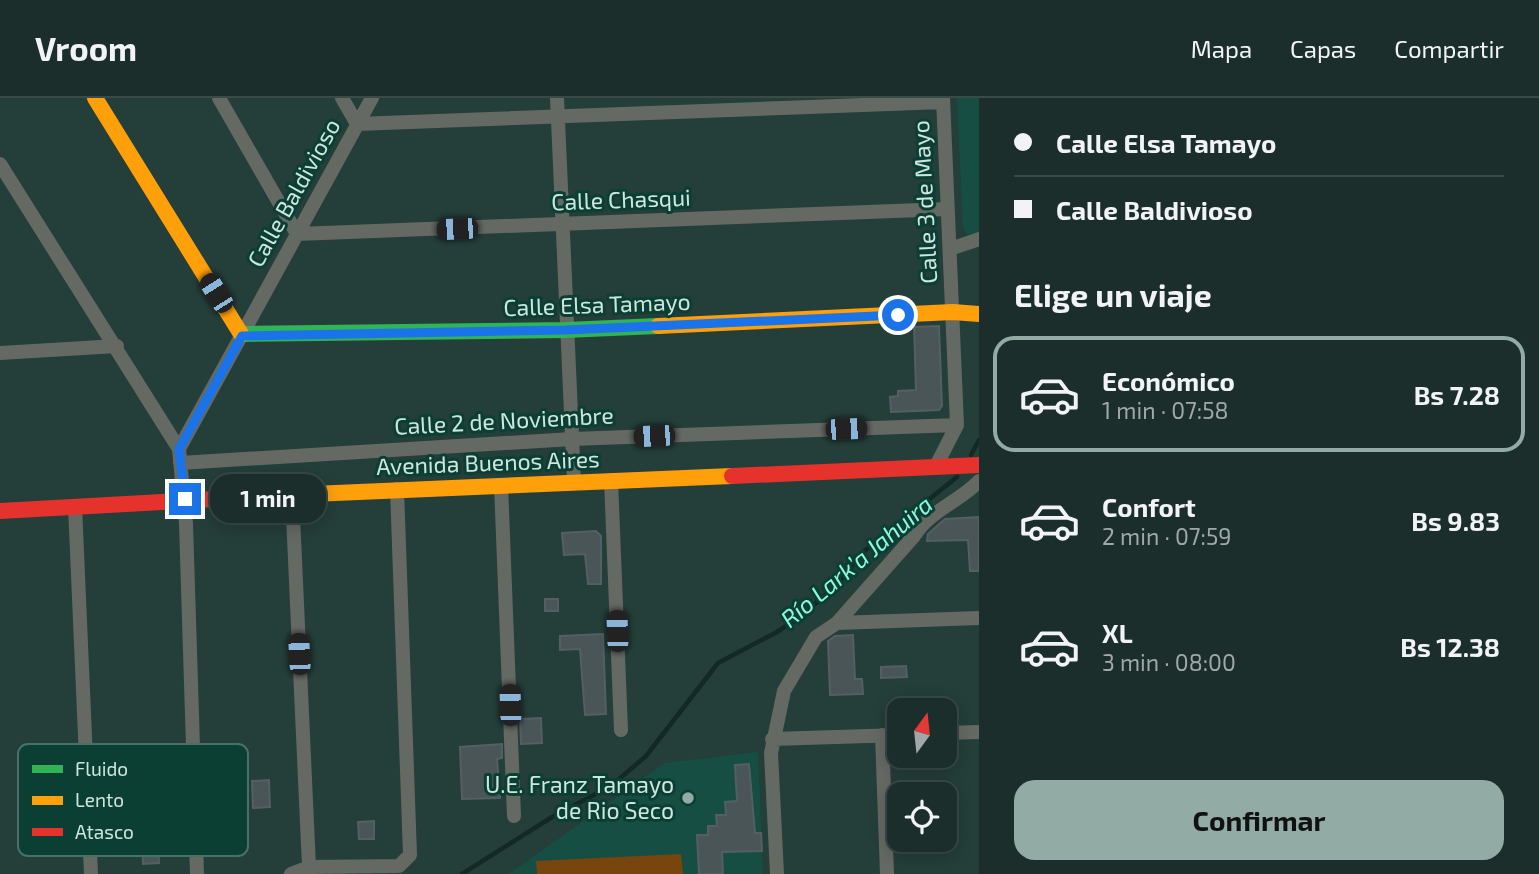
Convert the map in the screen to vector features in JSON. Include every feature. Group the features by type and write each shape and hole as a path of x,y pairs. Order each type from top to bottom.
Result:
{"main road":[{"path":"95,98 242,336"},
{"name":"Calle Elsa Tamayo","path":"242,336 566,330 953,312 979,314"},
{"name":"Avenida Buenos Aires","path":"0,511 185,499 574,481 942,466 978,470"}],"street":[{"path":"219,98 298,234"},
{"path":"342,98 358,124 558,119 943,100"},
{"name":"Calle Baldivioso","path":"180,456 372,98"},
{"path":"557,98 574,481"},
{"name":"Calle 3 de Mayo","path":"942,466 957,425 943,100"},
{"path":"0,164 117,346 180,456 185,499 193,744"},
{"name":"Calle Chasqui","path":"298,234 563,226 947,209"},
{"path":"950,249 979,239"},
{"path":"0,353 117,346"},
{"name":"Calle 2 de Noviembre","path":"180,456 957,425"},
{"path":"777,874 772,739 784,691 799,661 816,637 836,623 922,524 963,497 978,470"},
{"path":"611,480 621,730"},
{"path":"501,485 514,816"},
{"path":"291,874 309,867 399,866 410,855 397,489"},
{"path":"292,494 309,867"},
{"path":"75,506 85,744"},
{"path":"836,623 979,618"},
{"path":"957,733 979,732"},
{"path":"882,735 887,874"},
{"path":"772,739 887,735"},
{"path":"90,856 91,874"},
{"path":"196,856 197,874"}],"shaded area":[{"path":"957,98 979,98 979,231 974,234 967,234 963,228"},
{"name":"U.E. Franz Tamayo de Rio Seco","path":"758,752 763,874 509,874 665,763"},
{"path":"681,854 683,874 537,874 536,861"}],"building":[{"path":"939,326 942,406 939,410 891,412 890,397 898,396 898,391 916,390 914,327"},
{"path":"979,517 979,571 970,571 968,540 927,541 928,534 945,519"},
{"path":"596,531 601,536 601,584 588,584 585,554 564,555 562,533"},
{"path":"545,599 558,599 558,611 545,611"},
{"path":"603,634 606,714 585,715 580,649 560,650 560,636"},
{"path":"853,635 855,679 862,679 863,694 830,695 828,641 835,636"},
{"path":"906,666 907,677 881,678 881,667"},
{"path":"541,718 542,743 521,744 520,719"},
{"path":"502,744 502,758 497,759 500,798 462,799 460,747"},
{"path":"749,764 755,833 761,833 762,851 722,852 723,874 699,874 697,835 708,835 708,826 717,826 716,815 726,815 725,802 737,801 735,765"},
{"path":"269,780 270,807 253,808 252,781"},
{"path":"374,821 374,839 359,839 358,822"},
{"path":"143,856 159,856 159,863 143,864"}],"waterway":[{"name":"Río Lark’a Jahuira","path":"971,455 979,440"},
{"name":"Río Lark’a Jahuira","path":"462,874 552,817 611,786 646,756 718,663 800,617 840,582 862,553 957,477"}],"traffic: fast":[{"path":"241,334 566,330 658,326"}],"traffic: slow":[{"path":"95,98 241,334"},
{"path":"658,326 953,312 979,314"},
{"path":"289,495 732,476"}],"traffic: jam":[{"path":"732,476 979,465"},
{"path":"0,511 289,495"}],"place":[{"name":"U.E. Franz Tamayo de Rio Seco","path":"688,798"}],"route":[{"path":"185,499 179,449 242,336 566,330 898,315"}]}
